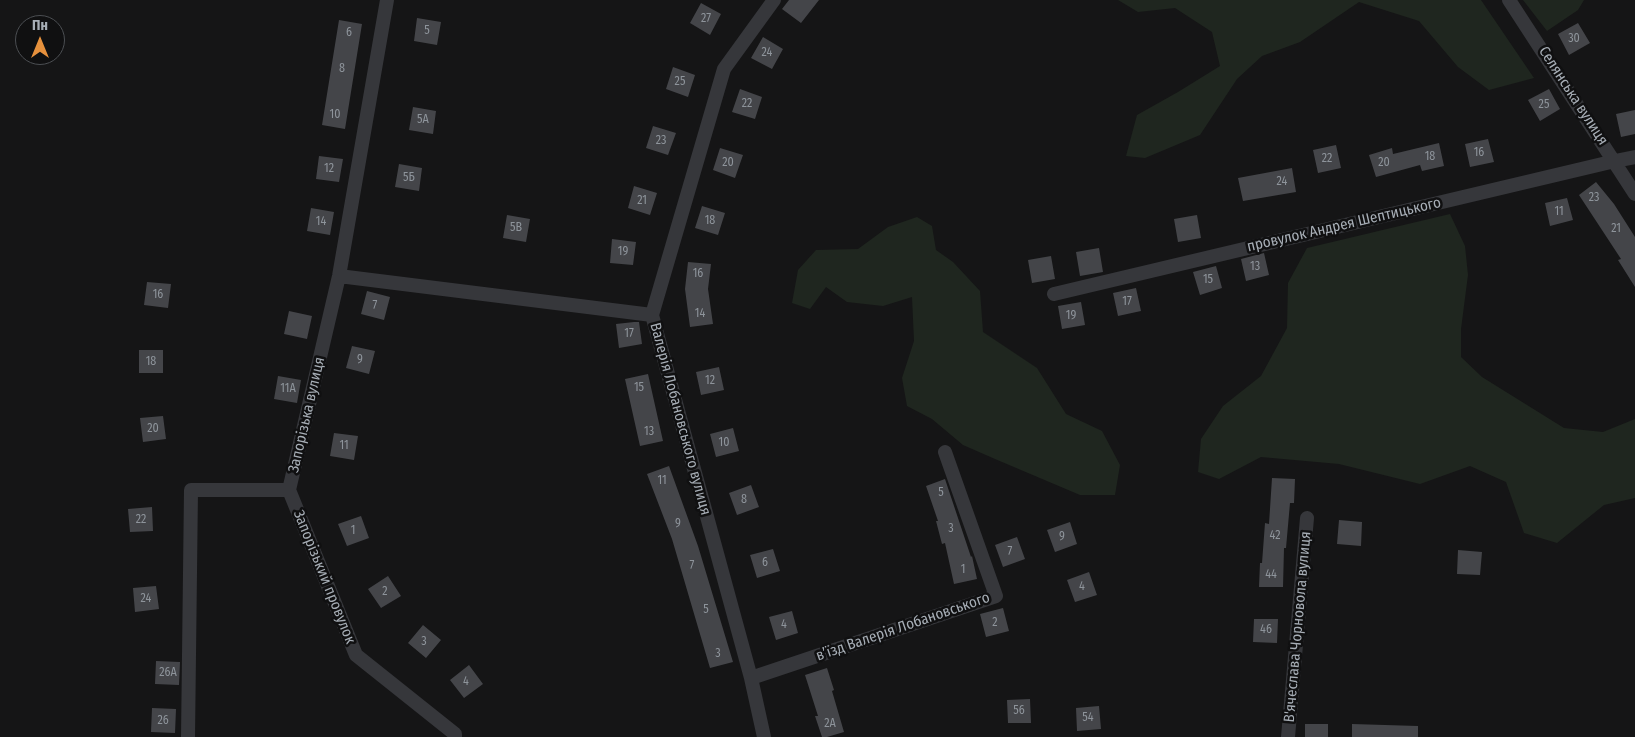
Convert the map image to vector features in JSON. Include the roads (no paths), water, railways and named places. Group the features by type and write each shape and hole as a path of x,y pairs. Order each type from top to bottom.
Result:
{"street":[{"name":"Запорізька вулиця","path":"188,737 191,490 289,490 338,276 387,0"},
{"name":"Валерія Лобановського вулиця","path":"764,737 751,678 652,315 724,69 774,0"},
{"name":"Селянська вулиця","path":"1509,0 1615,160 1635,194"},
{"name":"провулок Андрея Шептицького","path":"1054,294 1615,160 1635,157"},
{"path":"338,276 652,315"},
{"name":"в’їзд Валерія Лобановського","path":"751,678 996,596 944,452"},
{"name":"Запорізький провулок","path":"289,490 356,655 455,734 455,737"},
{"name":"В'ячеслава Чорновола вулиця","path":"1288,737 1307,518"}]}
